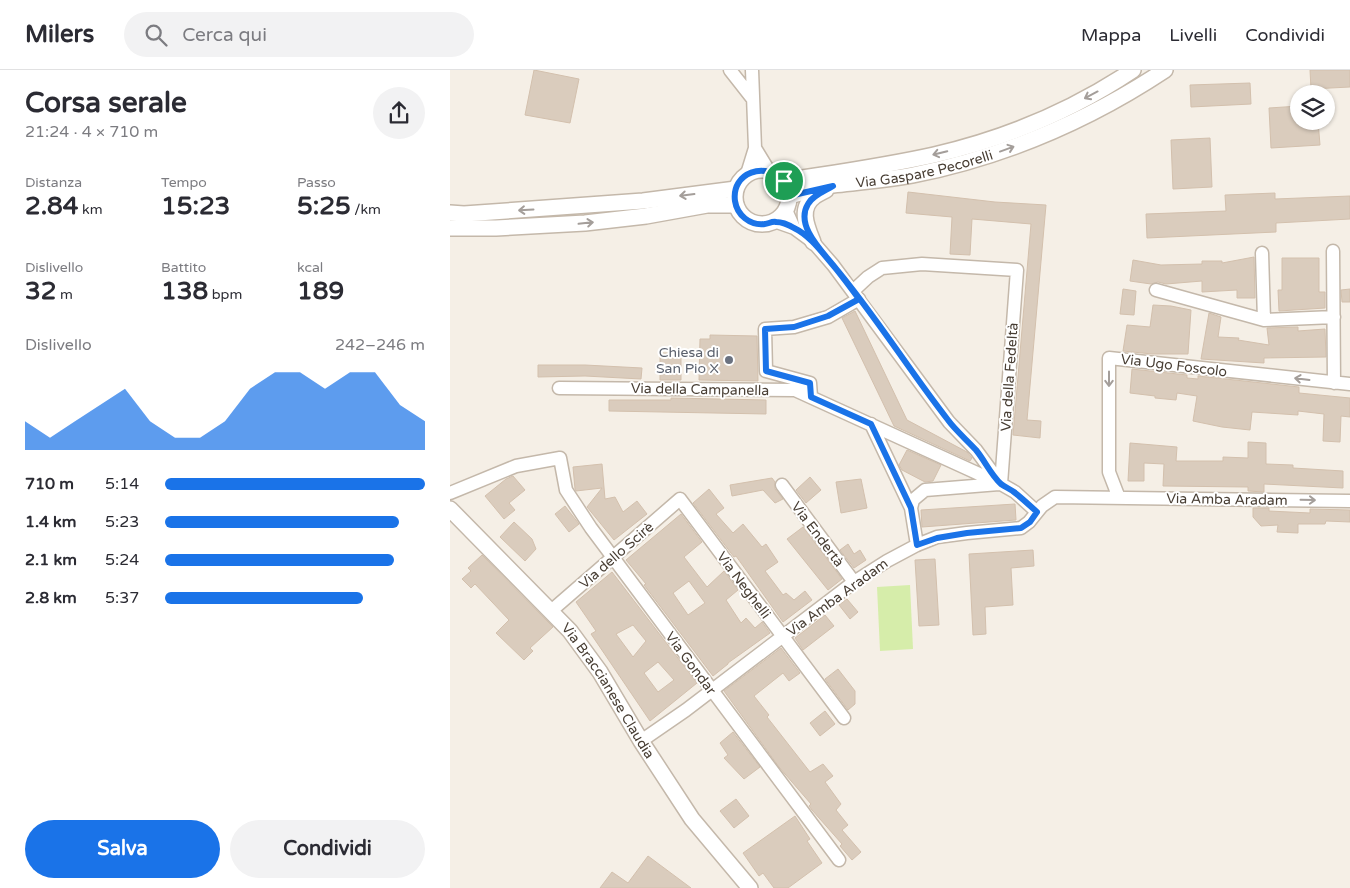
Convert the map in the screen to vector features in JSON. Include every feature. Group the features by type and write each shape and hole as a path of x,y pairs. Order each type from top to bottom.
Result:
{"street":[{"path":"730,70 752,98"},
{"path":"748,174 755,148 752,70"},
{"name":"Via Gaspare Pecorelli","path":"784,181 934,155 987,140 1062,110 1133,70"},
{"name":"Via Gaspare Pecorelli","path":"774,221 787,203 833,186 908,176 969,162 1002,152 1043,136 1104,107 1165,70"},
{"path":"755,148 769,171"},
{"path":"794,228 787,203 784,181 776,174 769,171 756,170 738,183 736,205 740,213 752,223 767,224 774,221 794,228 813,242 856,295 949,422 976,450 1001,484 1015,492 1037,512"},
{"path":"813,242 805,221 805,212 808,204 814,197 833,186"},
{"path":"450,213 464,214 579,207 736,189"},
{"path":"450,228 496,228 585,223 646,216 707,205 736,205"},
{"path":"1333,251 1334,383"},
{"path":"1262,253 1264,320"},
{"name":"Via della Fedeltà","path":"856,295 868,277 882,268 922,264 1017,270 1001,484"},
{"path":"1156,290 1264,320 1334,317"},
{"path":"811,397 810,383 766,371 765,329 794,327 828,316 856,295"},
{"name":"Via Ugo Foscolo","path":"1119,498 1109,472 1110,358 1350,384"},
{"name":"Via della Campanella","path":"558,388 795,390 1001,484"},
{"path":"871,424 911,508 917,545"},
{"name":"Via Gondar","path":"450,493 516,466 560,458 566,490 613,557 839,860"},
{"path":"911,508 913,500 925,490 1001,484"},
{"name":"Via Endertà","path":"782,485 854,582"},
{"name":"Via Amba Aradam","path":"641,741 712,690 854,582 887,561 917,545 937,538 1021,528 1030,522 1042,506 1056,497 1350,501"},
{"name":"Via dello Scirè","path":"551,611 680,500"},
{"name":"Via Neghelli","path":"680,500 844,718"},
{"name":"Via Braccianese Claudia","path":"450,509 570,630 600,672 641,741 692,818 750,888"}],"green space":[{"path":"910,585 913,649 880,651 877,587"}],"building":[{"path":"534,70 579,79 570,123 525,115"},
{"path":"1310,70 1350,70 1350,87 1335,88 1335,85 1311,85"},
{"path":"1250,83 1251,104 1191,107 1190,85"},
{"path":"1290,107 1290,130 1319,130 1320,145 1271,148 1269,108"},
{"path":"1210,138 1212,187 1173,189 1171,140"},
{"path":"908,192 995,202 1046,205 1027,420 1041,421 1040,438 1013,435 1031,224 972,219 970,255 950,254 952,217 906,213"},
{"path":"1275,193 1275,199 1350,196 1350,219 1276,223 1276,232 1147,238 1146,214 1226,211 1225,195"},
{"path":"1254,257 1255,298 1237,298 1237,290 1202,292 1202,281 1166,284 1158,282 1151,284 1130,281 1133,260 1161,265 1202,264 1202,261 1222,261 1222,263"},
{"path":"1282,258 1319,258 1319,292 1325,292 1325,308 1279,311 1278,290 1282,290"},
{"path":"1123,289 1136,291 1134,315 1120,314"},
{"path":"1350,289 1350,302 1342,302 1341,290"},
{"path":"1153,305 1191,310 1188,354 1152,354 1123,351 1127,325 1150,327"},
{"path":"855,311 907,420 967,452 972,458 970,461 894,426 842,318"},
{"path":"1209,313 1221,317 1218,337 1239,338 1238,340 1269,345 1267,328 1298,327 1298,331 1325,329 1326,357 1264,358 1264,363 1201,359"},
{"name":"Chiesa di San Pio X","path":"710,335 757,336 758,381 699,380 700,339 710,339"},
{"path":"660,353 681,353 681,380 660,380"},
{"path":"538,365 642,368 641,379 585,376 538,377"},
{"path":"1132,369 1187,375 1187,378 1198,379 1198,376 1299,387 1299,393 1350,398 1350,417 1341,416 1340,442 1323,441 1324,414 1298,411 1298,415 1252,412 1250,430 1193,421 1197,396 1177,393 1176,400 1130,393"},
{"path":"671,398 766,400 766,414 609,411 609,400 671,400"},
{"path":"1248,442 1266,443 1266,464 1293,465 1293,468 1343,471 1343,488 1264,484 1264,492 1248,491 1248,487 1163,486 1164,464 1144,463 1144,481 1128,481 1130,443 1177,447 1176,461 1223,461 1223,457 1248,458"},
{"path":"907,450 941,465 933,481 925,482 902,470 899,465"},
{"path":"602,464 605,499 615,497 623,512 637,501 647,514 614,540 587,507 602,488 576,491 575,489 573,467"},
{"path":"513,476 525,490 509,503 515,510 504,519 485,496 506,479"},
{"path":"810,477 821,490 806,503 796,490"},
{"path":"772,478 775,482 775,489 783,499 775,503 763,490 732,496 730,485"},
{"path":"861,479 867,508 841,513 836,482"},
{"path":"709,489 724,508 716,514 733,533 743,524 762,547 766,544 778,562 765,571 783,595 786,593 794,600 805,591 812,600 783,622 736,556 734,557 693,503"},
{"path":"1015,504 1016,520 922,527 921,510"},
{"path":"565,506 579,524 569,532 555,514"},
{"path":"1253,508 1269,508 1269,511 1310,513 1310,509 1350,510 1350,522 1326,521 1325,524 1298,524 1298,533 1277,532 1278,525 1261,526 1253,517"},
{"path":"681,514 702,542 684,557 707,587 724,571 738,590 726,600 741,623 746,618 755,628 762,622 770,633 713,676 644,585 646,584 626,560","holes":["689,581 705,603 688,615 673,593"]},
{"path":"514,522 532,539 536,549 525,561 500,537"},
{"path":"803,527 842,579 828,590 787,539"},
{"path":"848,544 854,554 860,550 866,560 854,568 840,550"},
{"path":"1033,550 1034,566 1011,568 1013,605 985,607 986,634 973,635 969,554"},
{"path":"482,555 553,627 530,648 533,651 524,660 496,633 509,620 475,584 471,588 462,579 471,571 468,568"},
{"path":"935,559 939,625 919,626 915,560"},
{"path":"612,572 697,683 650,721 591,634 596,631 576,602","holes":["633,625 646,641 633,657 616,634","658,662 674,680 658,692 644,673"]},
{"path":"847,599 858,612 850,619 839,605"},
{"path":"825,615 834,626 803,650 795,638"},
{"path":"781,648 800,673 789,681 783,673 754,696 769,715 767,717 810,772 823,764 833,776 825,782 841,804 836,810 848,825 842,830 861,852 852,860 840,846 842,844 809,806 811,804 779,767 724,691"},
{"path":"838,669 855,691 855,704 848,710 825,679"},
{"path":"825,711 835,724 820,736 810,723"},
{"path":"733,732 760,767 744,779 724,758 728,755 720,743"},
{"path":"736,799 749,816 734,828 720,811"},
{"path":"795,816 810,839 807,841 822,863 788,888 774,888 763,873 759,876 743,853"},
{"path":"648,856 691,888 600,888 612,872 628,883"}],"place":[{"name":"Chiesa di San Pio X","path":"729,360"}],"route":[{"path":"784,181 776,174 762,170 756,170 742,178 738,183 734,198 740,213 752,223 767,224 774,221 794,228 813,242 859,299 949,422 976,450 1001,484 1015,492 1037,512 1030,522 1021,528 1012,530 967,533 937,538 917,545 911,508 871,424 811,397 810,383 766,371 765,329 794,327 828,316 859,299 833,265 813,242 805,221 805,212 808,204 814,197 833,186 789,196 784,181"}]}
